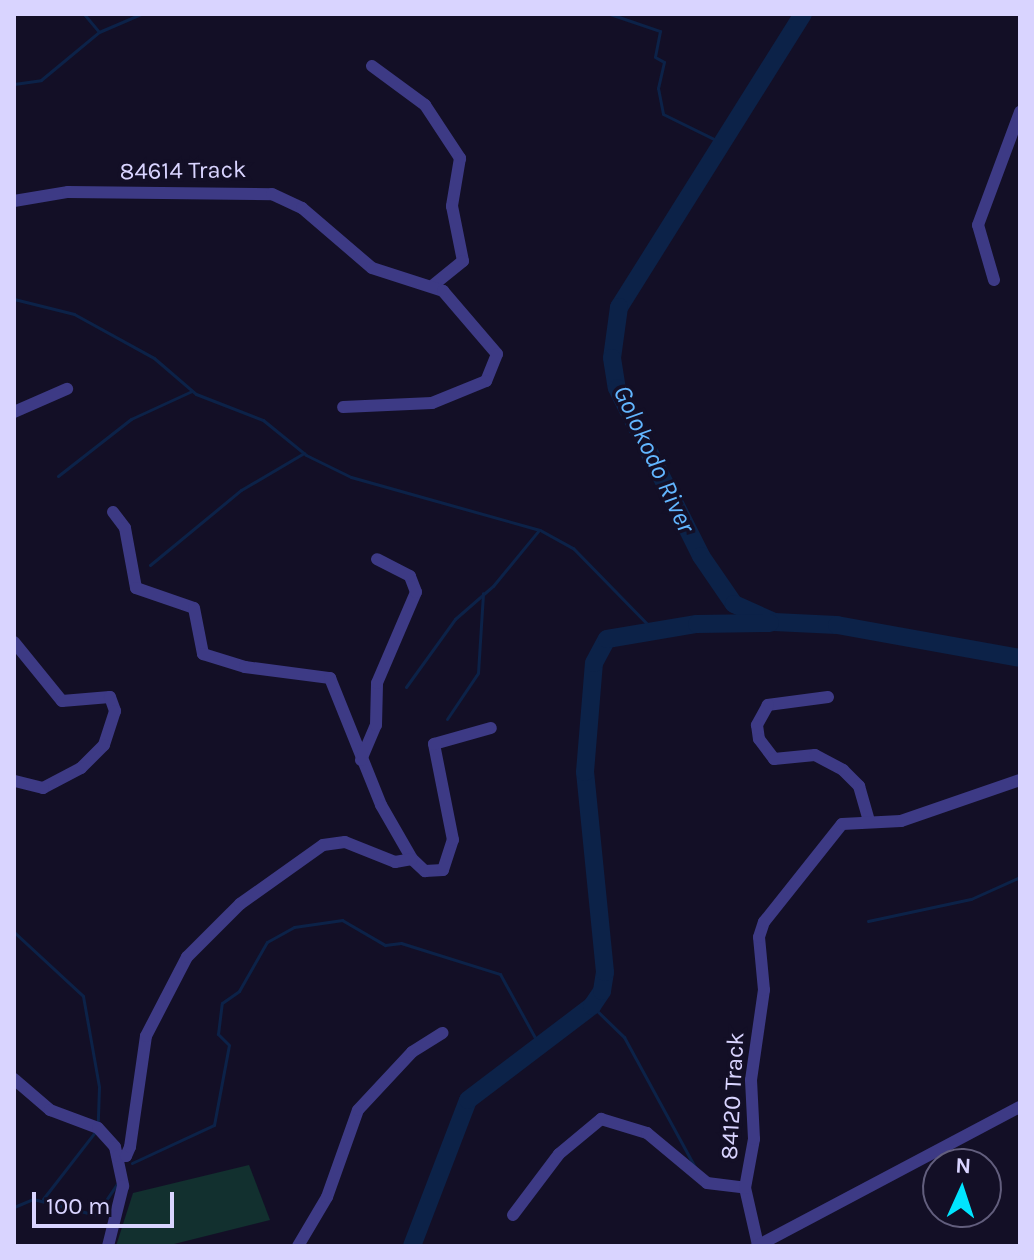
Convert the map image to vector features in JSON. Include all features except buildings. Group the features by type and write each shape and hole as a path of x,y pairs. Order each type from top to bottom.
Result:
{"street":[{"path":"372,66 425,105 460,158 452,206 463,261 433,285"},
{"path":"994,280 978,225 1020,112"},
{"name":"84614 Track","path":"14,201 68,192 147,197 259,191 302,208 372,268 433,285 492,345 498,359 492,375 452,396 397,408 343,407"},
{"path":"14,412 67,389"},
{"path":"113,512 125,528 136,588 194,608 204,655 330,678 361,760 412,859 436,873 452,850 434,744 491,728"},
{"path":"361,760 375,730 377,683 416,592 410,576 377,559"},
{"path":"14,642 62,701 110,697 115,711 104,745 81,768 43,788 14,781"},
{"path":"828,697 768,705 757,725 759,739 774,759 815,755 843,770 859,786 869,821"},
{"name":"84120 Track","path":"758,1246 745,1188 754,1139 751,1066 764,990 759,937 764,922 842,824 901,821 1020,780"},
{"path":"118,1156 126,1156 130,1147 146,1036 187,957 240,904 323,845 345,842 395,862 412,859"},
{"path":"298,1246 327,1197 358,1110 412,1052 442,1033"},
{"path":"14,1079 50,1110 104,1132 118,1156 121,1208 108,1246"},
{"path":"758,1246 1020,1107"},
{"path":"513,1215 559,1154 601,1119 647,1133 707,1183 745,1188"}],"green space":[{"path":"249,1165 270,1220 166,1246 116,1246 133,1193"}],"waterway":[{"path":"84,14 99,32"},
{"path":"14,84 41,80 99,32 141,14"},
{"path":"610,14 660,31 655,57 664,62 658,88 663,114 722,143"},
{"name":"Golokodo River","path":"803,14 619,307 612,358 617,388 701,556 734,604 774,622 837,625 1020,658"},
{"path":"14,299 74,314 154,358 196,394 263,420 306,455 351,477 540,530 573,548 653,630"},
{"path":"58,476 131,419 192,391"},
{"path":"150,565 241,490 304,453"},
{"path":"406,687 455,619 493,586 539,530"},
{"path":"447,719 478,673 483,593"},
{"path":"412,1246 468,1100 592,1006 602,991 605,972 585,772 594,663 607,639 697,624 770,623"},
{"path":"868,921 971,899 1020,877"},
{"path":"132,1163 214,1125 229,1045 218,1034 222,1003 239,991 267,942 294,927 342,920 385,945 401,943 500,974 538,1043"},
{"path":"14,932 83,996 99,1087 98,1121"},
{"path":"592,1006 624,1037 695,1167"},
{"path":"43,1199 95,1132"},
{"path":"14,1207 33,1199 96,1215 117,1184"}]}
